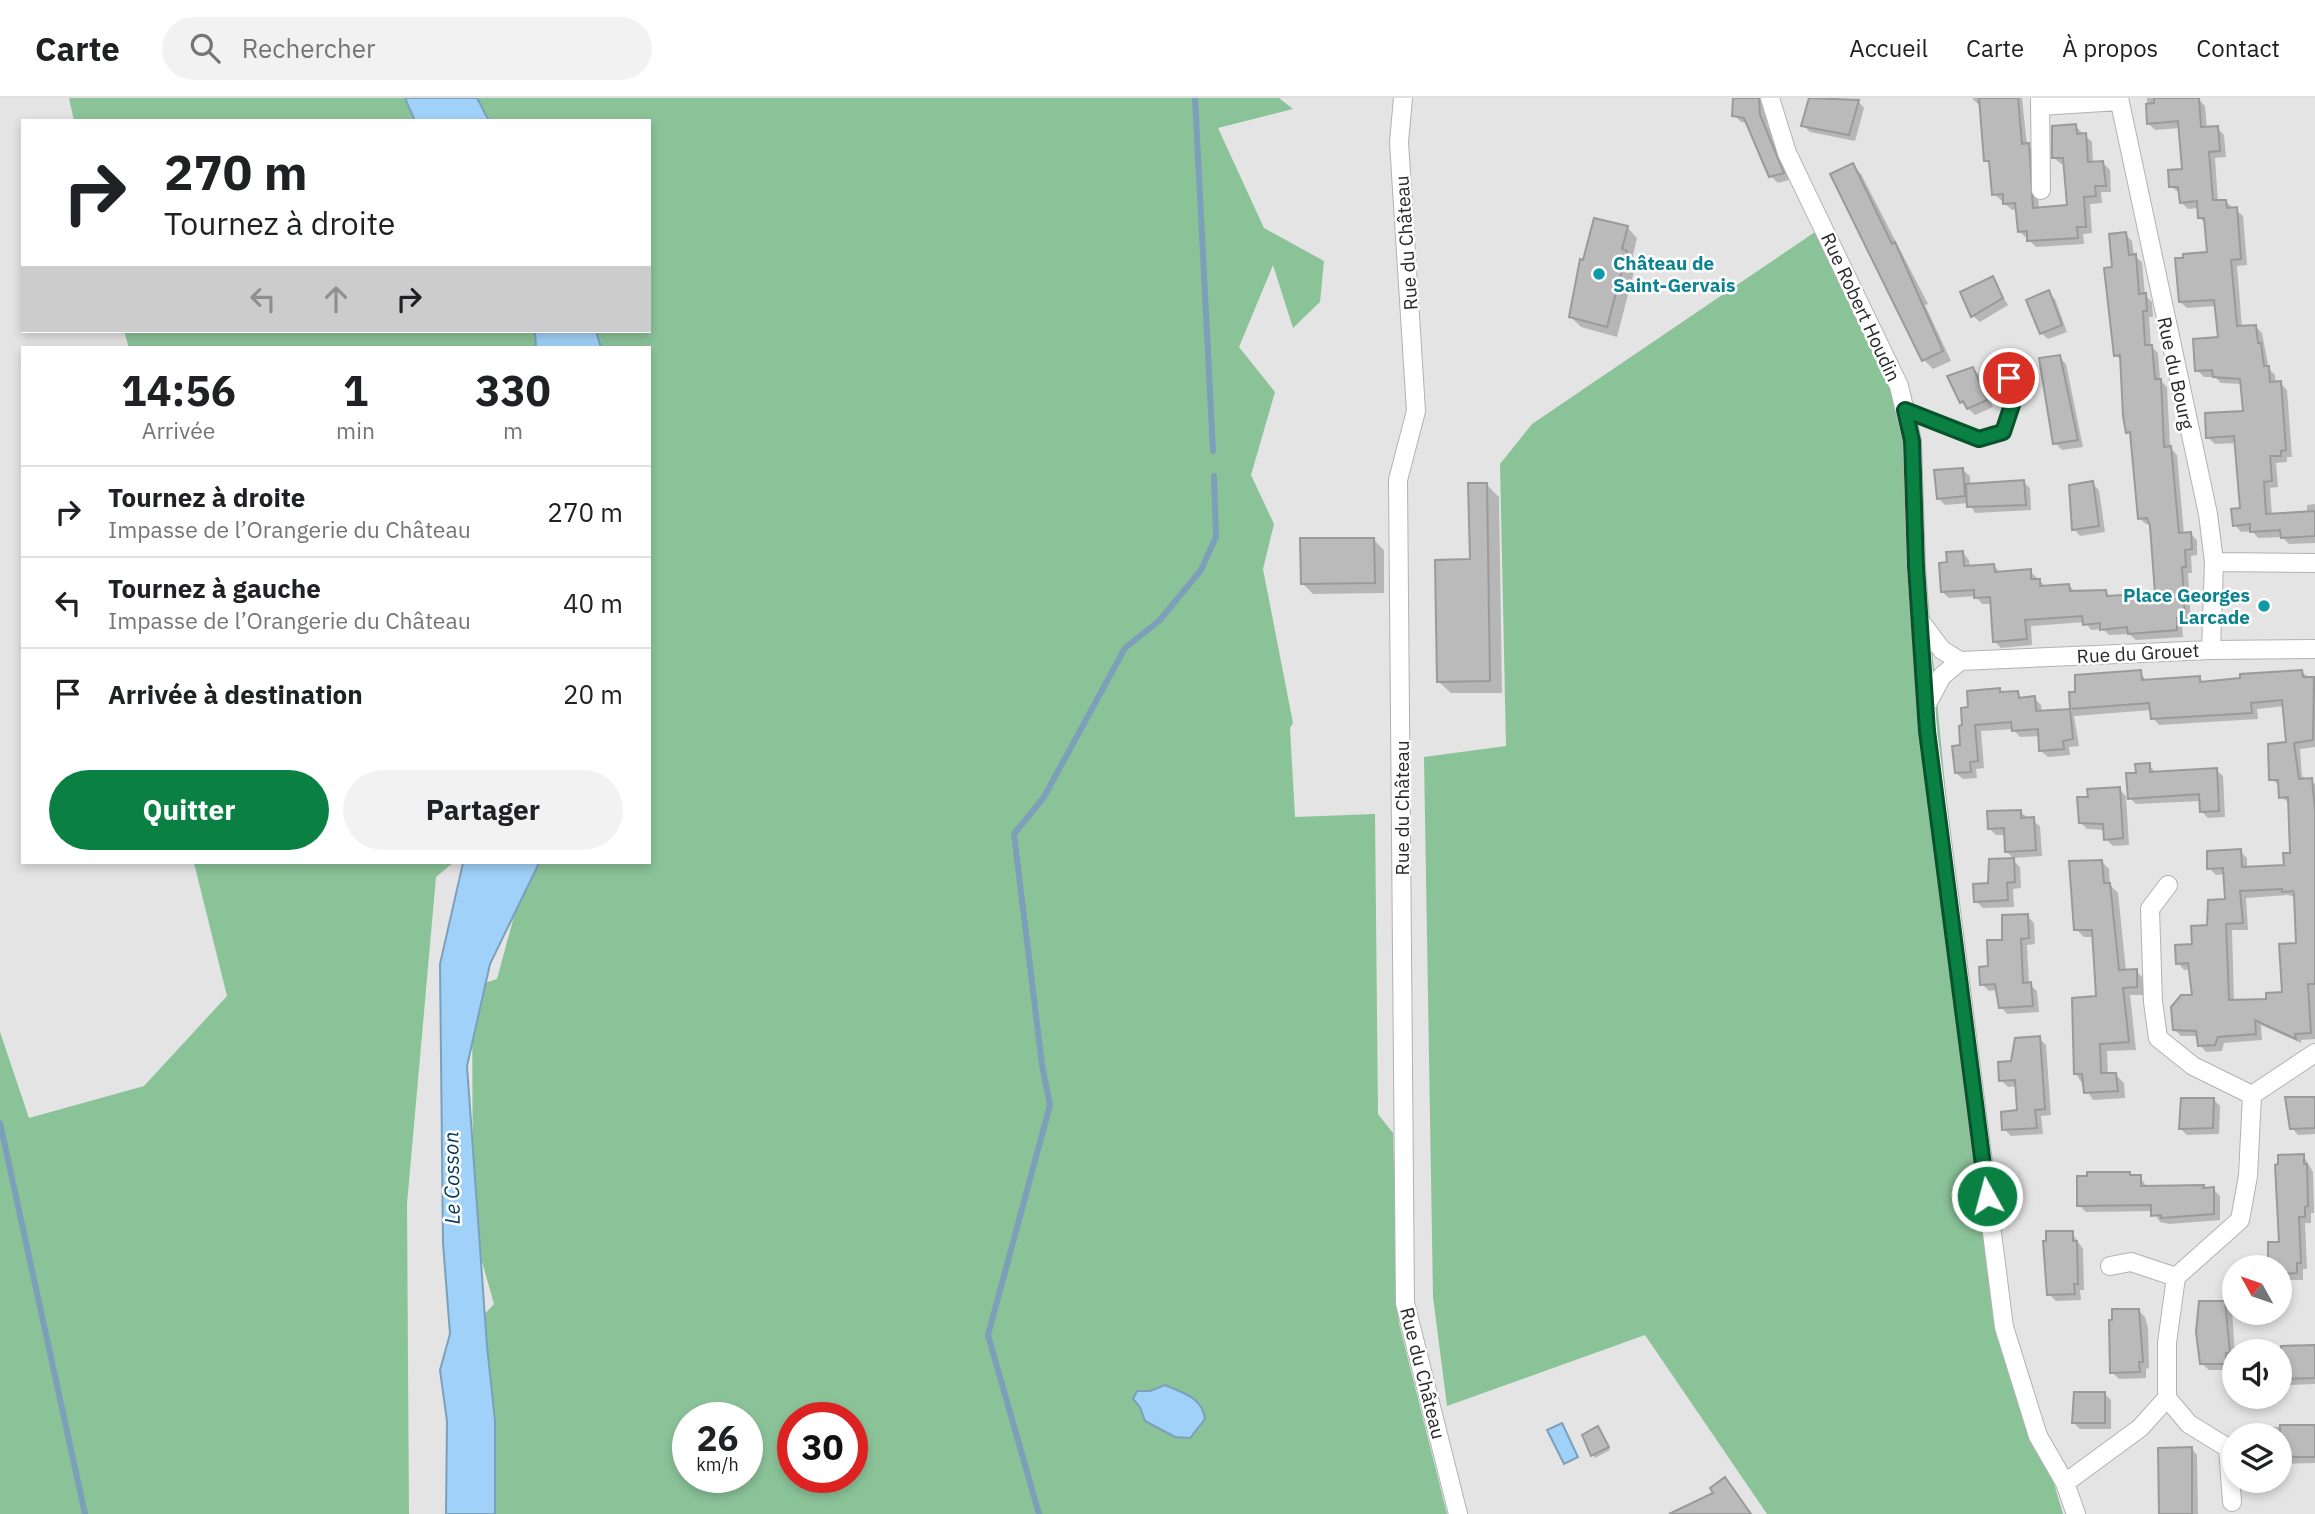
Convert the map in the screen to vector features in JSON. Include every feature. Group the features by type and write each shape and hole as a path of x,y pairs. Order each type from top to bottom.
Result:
{"street":[{"name":"Rue du Château","path":"1402,98 1399,142 1416,411 1398,480 1405,1303 1458,1514"},
{"name":"Rue Robert Houdin","path":"1770,98 1787,153 1899,386 1912,441 1927,731 2004,1327 2038,1436 2065,1483 2077,1514"},
{"path":"2041,190 2040,102 2119,100"},
{"name":"Rue du Bourg","path":"2119,100 2208,514 2214,562 2211,650"},
{"path":"2214,562 2315,563"},
{"path":"1920,621 1942,650 1960,662 1942,676 1927,704"},
{"name":"Rue du Grouet","path":"1960,662 2211,650 2315,649"},
{"path":"2168,885 2150,909 2153,1002 2158,1038 2193,1066 2252,1095"},
{"path":"2252,1095 2315,1053"},
{"path":"2232,1502 2228,1448 2189,1424 2167,1398 2167,1343 2176,1277 2240,1220 2248,1176 2252,1095"},
{"path":"2110,1266 2131,1262 2176,1277"},
{"path":"2065,1483 2140,1428 2167,1398"}],"lane":[{"path":"1905,410 1979,439 2003,432 2014,399 2004,358"}],"green space":[{"path":"69,98 415,98 427,119 74,119"},
{"path":"477,98 1279,98 1293,109 1218,128 1264,228 1324,261 1320,302 1293,328 1273,265 1239,347 1275,392 1251,475 1274,524 1263,569 1293,723 1290,728 1295,817 1375,814 1378,1114 1393,1133 1399,1323 1447,1514 486,1514 481,1318 494,1304 473,1230 472,987 497,979 525,875 531,864 651,864 651,346 586,346 583,333 651,333 651,119 486,119"},
{"path":"1815,232 1908,396 1991,1269 2063,1514 1767,1514 1645,1335 1447,1406 1433,1297 1424,757 1506,746 1500,464 1532,424"},
{"path":"125,333 542,333 546,346 128,346"},
{"path":"194,864 452,864 436,877 407,1204 409,1514 0,1514 0,1032 29,1118 144,1086 227,996"}],"water":[{"path":"405,98 477,98 488,119 414,119"},
{"path":"535,333 597,333 600,346 536,346"},
{"name":"Le Cosson","path":"463,864 539,864 490,964 467,1066 495,1421 495,1514 446,1514 447,1421 440,1370 450,1334 443,1243 440,964"},
{"path":"1165,1385 1191,1397 1203,1412 1205,1419 1190,1438 1175,1437 1145,1421 1140,1407 1133,1399 1137,1391 1150,1391"},
{"path":"1562,1423 1578,1457 1564,1464 1547,1430"}],"building":[{"path":"1733,98 1759,98 1760,115 1784,173 1769,177 1744,118 1732,116"},
{"path":"1809,98 1859,100 1849,135 1801,126"},
{"path":"1979,98 2018,98 2022,144 2029,143 2033,208 2067,205 2063,158 2052,158 2052,126 2076,124 2077,134 2086,133 2088,162 2103,161 2106,186 2095,186 2096,196 2084,197 2086,227 2077,227 2078,238 2027,241 2027,231 2018,232 2015,203 2003,204 2003,194 1992,195 1989,161 1984,161"},
{"path":"2154,98 2199,98 2201,127 2218,126 2220,151 2209,152 2213,200 2226,200 2227,208 2237,207 2241,259 2231,260 2237,326 2256,325 2264,366 2269,366 2270,382 2281,381 2286,450 2281,451 2281,456 2270,456 2272,481 2264,482 2266,514 2315,511 2315,536 2281,538 2280,530 2250,532 2250,524 2233,526 2231,509 2240,508 2234,436 2206,438 2205,413 2243,411 2240,379 2213,377 2212,370 2195,371 2193,339 2218,337 2214,300 2179,302 2175,258 2183,258 2183,254 2207,252 2204,218 2198,218 2197,201 2180,203 2178,187 2169,187 2168,170 2182,169 2178,121 2147,124 2146,104 2154,103"},
{"path":"1853,163 1892,244 1895,242 1943,351 1922,361 1830,174"},
{"path":"1594,218 1628,226 1622,249 1627,251 1607,327 1569,317 1580,259 1583,260"},
{"path":"2126,232 2129,255 2136,254 2139,294 2146,293 2147,311 2143,311 2145,345 2152,345 2155,379 2161,379 2164,447 2171,446 2179,533 2191,532 2192,549 2185,550 2186,567 2182,567 2185,617 2177,618 2177,630 2128,634 2127,627 2100,630 2100,623 2083,625 2082,616 2025,620 2027,639 1993,642 1990,597 1974,598 1974,590 1941,592 1939,563 1947,562 1946,552 1963,551 1964,566 1994,564 1995,572 2031,569 2031,579 2040,579 2040,586 2069,584 2070,591 2106,590 2107,596 2155,593 2150,526 2147,518 2138,519 2130,432 2126,433 2123,416 2120,355 2114,356 2104,268 2112,267 2109,234"},
{"path":"1993,276 2003,298 1971,317 1960,292"},
{"path":"2049,290 2062,325 2040,334 2026,300"},
{"path":"2060,355 2078,440 2053,444 2039,358"},
{"path":"1973,367 1987,400 1967,409 1963,401 1960,403 1947,376"},
{"path":"1963,468 1965,496 1937,499 1934,470"},
{"path":"2024,480 2026,505 1967,507 1966,484"},
{"path":"2093,481 2099,526 2072,530 2069,485"},
{"path":"1468,483 1487,483 1490,681 1437,682 1435,560 1470,559"},
{"path":"1300,538 1374,538 1375,583 1301,584"},
{"path":"2141,670 2142,680 2200,676 2200,682 2240,678 2240,674 2302,670 2303,677 2314,677 2313,740 2294,743 2299,779 2312,778 2315,812 2315,984 2308,984 2311,1033 2295,1034 2296,1039 2255,1020 2256,1034 2218,1037 2215,1045 2198,1046 2196,1031 2173,1030 2171,1007 2181,995 2192,995 2188,963 2176,964 2175,945 2192,944 2191,926 2207,925 2208,900 2225,899 2223,868 2207,869 2207,851 2241,849 2242,867 2284,865 2283,853 2290,853 2288,797 2279,798 2278,780 2269,780 2268,744 2286,742 2282,700 2251,703 2252,713 2151,719 2149,703 2070,709 2069,692 2075,692 2075,675","holes":["2282,889 2282,892 2293,891 2294,894 2296,943 2279,944 2282,992 2266,993 2266,999 2229,1000 2226,924 2243,923 2240,891"]},
{"path":"2000,688 2000,692 2018,691 2019,698 2035,696 2036,711 2070,709 2073,739 2063,741 2064,749 2039,751 2038,729 2012,731 2011,722 1975,725 1978,761 1970,762 1971,772 1955,773 1952,746 1960,745 1961,708 1968,707 1967,691"},
{"path":"2150,763 2150,772 2217,768 2219,811 2200,812 2199,794 2128,799 2126,773 2136,773 2135,764"},
{"path":"2120,787 2123,838 2104,840 2103,824 2079,823 2077,797 2088,797 2087,789"},
{"path":"2021,810 2021,818 2034,817 2036,850 2005,852 2004,828 1988,829 1987,811"},
{"path":"2014,858 2015,882 2007,883 2008,900 1974,902 1973,884 1988,883 1989,859"},
{"path":"2102,860 2104,883 2110,883 2119,970 2137,969 2137,987 2123,988 2129,1042 2100,1044 2101,1073 2116,1073 2118,1091 2084,1093 2082,1074 2074,1074 2072,998 2096,996 2092,930 2074,930 2069,861"},
{"path":"2028,914 2029,938 2021,939 2023,983 2031,982 2033,1006 1999,1008 1995,984 1980,985 1979,967 1988,966 1987,940 2002,940 2002,915"},
{"path":"2040,1036 2045,1109 2035,1110 2037,1128 2002,1130 2001,1112 2017,1110 2015,1080 1999,1081 1998,1062 2011,1061 2015,1038"},
{"path":"2285,1097 2315,1097 2315,1128 2290,1129"},
{"path":"2181,1098 2214,1098 2213,1128 2179,1129"},
{"path":"2304,1154 2304,1164 2307,1164 2308,1206 2305,1207 2305,1217 2299,1217 2301,1263 2297,1263 2297,1273 2292,1273 2292,1255 2268,1255 2268,1242 2279,1242 2275,1165 2278,1164 2278,1155"},
{"path":"2087,1172 2130,1172 2130,1175 2141,1175 2141,1186 2214,1187 2214,1214 2161,1218 2161,1215 2151,1216 2151,1205 2077,1206 2077,1176 2087,1176"},
{"path":"2046,1231 2073,1231 2073,1241 2077,1241 2078,1284 2074,1284 2075,1294 2047,1295 2043,1241 2046,1241"},
{"path":"2199,1301 2222,1301 2222,1325 2227,1325 2229,1339 2222,1339 2222,1364 2200,1364 2196,1332"},
{"path":"2112,1309 2139,1309 2143,1362 2139,1362 2140,1372 2110,1373 2109,1320 2112,1320"},
{"path":"2315,1345 2315,1378 2292,1379 2292,1346"},
{"path":"2074,1392 2105,1392 2105,1423 2072,1423"},
{"path":"2292,1425 2315,1425 2315,1457 2292,1457"},
{"path":"1598,1426 1609,1447 1591,1456 1582,1435"},
{"path":"2192,1447 2192,1514 2159,1514 2158,1448"},
{"path":"1725,1477 1751,1514 1669,1514 1713,1493 1710,1488"}],"waterway":[{"path":"1195,98 1213,451"},
{"path":"1039,1514 988,1335 1050,1105 1042,1065 1014,834 1044,797 1125,648 1159,621 1201,570 1216,537 1214,476"},
{"path":"0,1123 85,1514"}],"place":[{"name":"Château de Saint-Gervais","path":"1599,274"},
{"name":"Place Georges Larcade","path":"2264,606"}],"route":[{"path":"1987,1196 1927,731 1916,567 1912,441 1905,410 1979,439 2003,432 2014,399 2009,378"}]}
